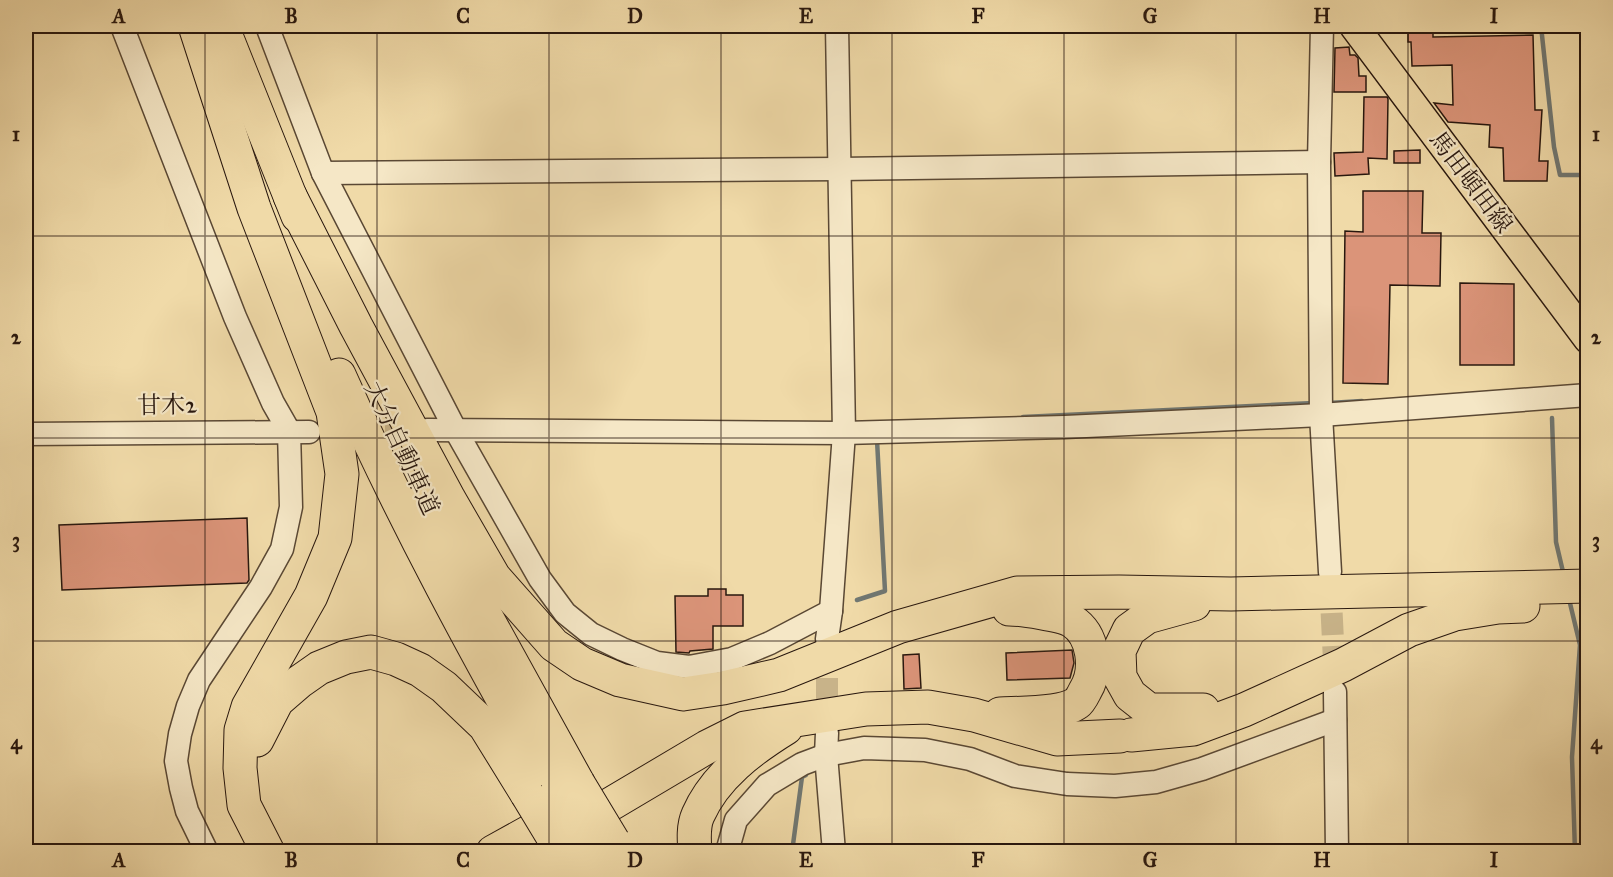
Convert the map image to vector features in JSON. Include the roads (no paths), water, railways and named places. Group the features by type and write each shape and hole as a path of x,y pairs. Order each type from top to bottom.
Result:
{"highway":[{"name":"大分自動車道","path":"195,26 270,214 357,416 450,603 554,790 608,848"},
{"path":"195,26 254,208 333,412 342,474 335,538 311,596 248,707 241,730 240,768 244,805 268,852"},
{"name":"大分自動車道","path":"222,26 340,317 426,499 478,601 554,790"},
{"path":"290,196 361,336 494,577 554,645 582,664 620,680 683,694 723,688 779,675 898,627 1017,593 1231,594 1587,586"},
{"path":"1231,594 1147,617 1129,630 1119,651 1120,677 1130,695 1149,710 1244,710"},
{"path":"695,852 694,836 697,816 720,783 752,750 819,735 866,709 928,707 974,715 1057,739 1125,736 1193,729 1244,710 1343,665 1409,630 1455,614 1498,607 1587,605"},
{"path":"971,607 1026,609 1072,621 1088,639 1093,663 1089,685 1078,703 1051,711 974,715"},
{"path":"284,852 265,822 253,789 257,739 277,701 319,668 346,657 371,652 396,659 420,670 444,687 554,790 562,852"},
{"path":"493,852 700,730 779,675"},
{"path":"530,852 706,747 745,728 819,735"}],"main road":[{"name":"馬田頓田線","path":"1354,26 1587,339"}],"street":[{"path":"122,26 235,317 273,403 299,431 291,507 282,549 261,587 199,680 188,706 180,735 176,760 181,788 187,811 207,852"},
{"path":"267,26 323,173 456,431 540,579 565,614 591,634 622,650 657,663 689,667 732,659 770,643 831,611"},
{"path":"827,639 844,433 837,26"},
{"path":"1322,26 1319,162 1321,415 1329,572"},
{"path":"323,173 1319,162"},
{"path":"427,430 844,433 1065,427 1321,415 1587,395"},
{"name":"甘木2","path":"26,434 299,431"},
{"path":"1335,692 1337,852"},
{"path":"819,735 864,748 926,750 970,759 1015,776 1067,784 1115,786 1156,782 1203,769 1335,720"},
{"path":"727,852 736,820 767,785 801,764 819,735"},
{"path":"819,735 834,852"}],"waterway":[{"path":"1541,26 1554,147 1560,175 1588,175"},
{"path":"1329,403 1362,401"},
{"path":"1023,417 1314,403"},
{"path":"1552,418 1556,542 1564,576"},
{"path":"857,600 885,591 877,440"},
{"path":"1569,599 1580,645 1572,757 1575,852"},
{"path":"792,852 802,777 806,775"}],"tunnel":[{"path":"352,431 424,430"},
{"path":"1330,580 1335,681"},
{"path":"827,645 827,729"}]}
